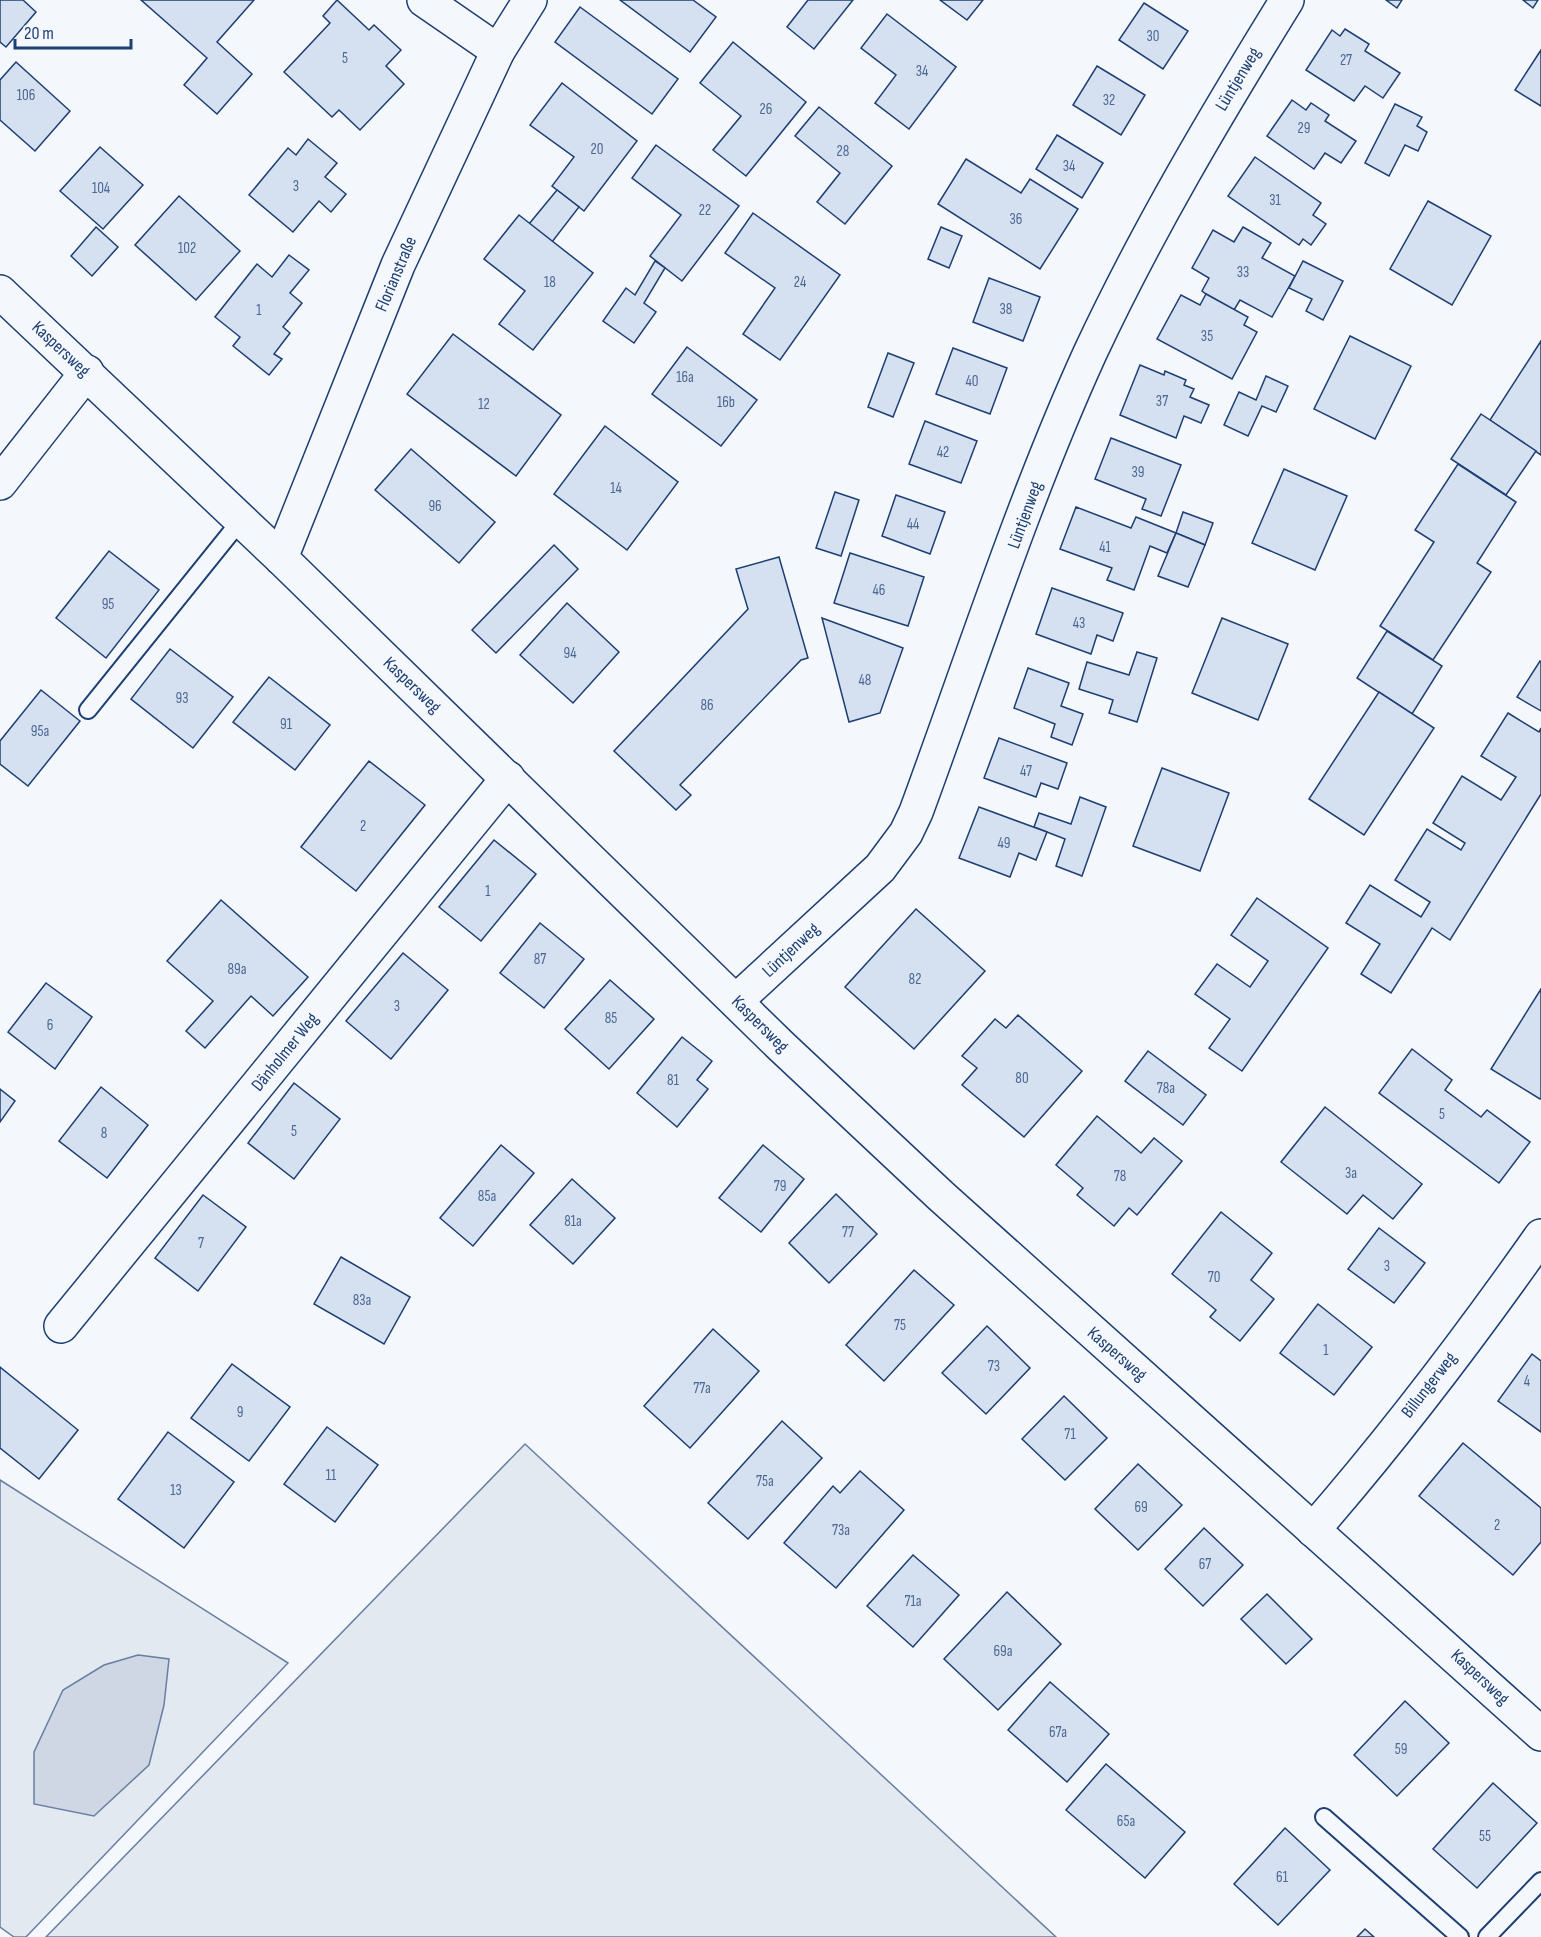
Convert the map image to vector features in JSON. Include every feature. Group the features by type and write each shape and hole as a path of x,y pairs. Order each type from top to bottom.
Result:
{"street":[{"path":"423,0 498,51"},
{"name":"Florianstraße","path":"281,558 398,266 498,51 530,0"},
{"name":"Lüntjenweg","path":"736,1001 880,868 906,833 920,801 1057,430 1090,354 1124,282 1190,160 1287,0"},
{"name":"Kaspersweg","path":"0,292 281,558 736,1001 958,1212 1419,1622 1541,1734"},
{"path":"0,483 87,372"},
{"name":"Dänholmer Weg","path":"61,1326 508,778"},
{"name":"Billungerweg","path":"1313,1530 1345,1494 1503,1290 1541,1236"}],"lane":[{"path":"88,710 241,520"},
{"path":"1324,1817 1460,1937"},
{"path":"1487,1937 1541,1881"}],"shaded area":[{"path":"525,1444 1056,1937 46,1937"},
{"path":"0,1480 288,1663 26,1937 14,1937 0,1927"},
{"path":"138,1655 169,1659 164,1705 149,1765 94,1816 34,1804 34,1752 63,1690 104,1665"}],"building":[{"path":"0,0 23,0 36,12 6,47 0,42"},
{"path":"141,0 254,0 217,42 252,74 217,114 184,85 207,58"},
{"path":"337,0 369,30 374,25 401,50 386,66 404,84 360,130 339,110 332,117 284,72 330,23 323,16"},
{"path":"620,0 693,0 716,17 690,52"},
{"path":"808,0 853,0 814,49 787,27"},
{"path":"940,0 983,0 967,20"},
{"path":"1386,0 1402,0 1397,8"},
{"path":"1523,0 1538,0 1533,8"},
{"path":"1144,3 1188,31 1163,69 1119,40"},
{"path":"580,7 678,79 652,114 555,42"},
{"path":"887,14 956,67 909,129 875,103 896,75 861,48"},
{"path":"1345,29 1369,44 1365,51 1400,73 1383,98 1365,86 1354,101 1306,70 1332,30 1340,36"},
{"path":"733,42 806,102 746,176 713,150 741,116 700,83"},
{"path":"1541,50 1541,106 1515,90"},
{"path":"16,62 70,111 35,151 0,120 0,80"},
{"path":"1097,66 1145,95 1121,135 1073,105"},
{"path":"562,83 637,141 584,211 552,186 574,157 530,125"},
{"path":"1292,100 1306,110 1311,103 1329,115 1325,121 1356,141 1341,163 1325,153 1314,169 1267,136"},
{"path":"1395,104 1422,117 1417,126 1427,132 1418,151 1405,145 1389,176 1365,163"},
{"path":"819,107 892,166 845,224 817,202 840,173 795,136"},
{"path":"1057,135 1103,163 1082,198 1036,169"},
{"path":"308,139 337,163 325,177 346,194 331,212 319,201 293,232 249,195 288,148 296,155"},
{"path":"656,145 739,206 682,281 650,256 681,215 632,178"},
{"path":"100,147 143,185 103,229 60,191"},
{"path":"1255,157 1321,203 1313,215 1326,224 1311,245 1303,239 1299,245 1228,196"},
{"path":"966,159 1021,193 1030,179 1078,209 1040,269 938,204"},
{"path":"557,190 579,207 552,242 529,224"},
{"path":"179,196 240,251 196,300 135,245"},
{"path":"1428,201 1491,236 1452,305 1390,269"},
{"path":"753,213 840,275 780,360 743,334 775,288 725,253"},
{"path":"519,215 593,273 533,350 499,324 525,291 484,259"},
{"path":"96,227 118,247 92,276 71,256"},
{"path":"941,227 962,236 949,268 928,259"},
{"path":"1243,227 1271,243 1262,258 1295,276 1272,317 1240,300 1234,310 1206,294 1202,291 1209,278 1192,268 1213,230 1234,242"},
{"path":"289,255 309,270 290,293 302,303 283,327 290,333 274,354 282,359 269,375 233,346 240,337 215,317 257,264 272,277"},
{"path":"655,261 665,268 644,303 656,312 634,343 603,321 626,288 635,295"},
{"path":"1303,261 1343,281 1323,320 1306,311 1312,299 1289,288"},
{"path":"989,278 1040,297 1023,341 973,322"},
{"path":"1206,294 1248,317 1244,325 1257,332 1232,379 1157,339 1181,295 1200,305"},
{"path":"453,334 561,415 516,476 407,394"},
{"path":"1350,336 1411,366 1375,439 1314,409"},
{"path":"1541,341 1541,455 1490,420"},
{"path":"687,347 757,400 721,446 652,394"},
{"path":"953,348 1007,368 990,414 936,394"},
{"path":"888,353 914,363 893,417 868,407"},
{"path":"1140,365 1164,375 1165,371 1186,380 1184,385 1194,389 1190,397 1209,405 1201,423 1184,416 1176,438 1120,415"},
{"path":"1266,376 1288,386 1276,412 1262,406 1248,436 1224,425 1239,392 1256,400"},
{"path":"1481,414 1536,451 1506,495 1451,459"},
{"path":"925,421 977,441 961,483 909,464"},
{"path":"605,426 678,482 627,550 554,494"},
{"path":"1111,438 1181,465 1161,516 1142,509 1146,499 1095,479"},
{"path":"411,449 495,522 459,563 375,490"},
{"path":"1458,464 1516,502 1477,563 1491,572 1433,660 1380,626 1434,542 1415,530"},
{"path":"1284,469 1347,496 1315,570 1252,543"},
{"path":"835,492 859,500 841,556 816,548"},
{"path":"896,495 945,512 930,554 882,536"},
{"path":"1076,507 1131,528 1136,517 1176,533 1167,553 1150,546 1134,590 1107,580 1112,568 1060,549"},
{"path":"1183,512 1213,523 1205,545 1176,533"},
{"path":"1176,533 1205,545 1188,587 1158,576"},
{"path":"554,545 578,569 496,653 472,630"},
{"path":"109,551 159,590 106,658 56,618"},
{"path":"850,553 924,577 908,626 834,603"},
{"path":"779,557 808,658 801,660 680,785 691,795 676,810 614,751 748,609 736,569"},
{"path":"1052,588 1123,613 1113,641 1097,635 1091,654 1036,634"},
{"path":"567,603 619,652 573,703 520,655"},
{"path":"822,618 903,648 880,713 849,722"},
{"path":"1222,618 1288,644 1258,720 1192,693"},
{"path":"1387,631 1442,666 1412,714 1357,678"},
{"path":"170,649 233,697 193,748 131,699"},
{"path":"1137,652 1157,658 1137,722 1109,713 1113,700 1079,689 1087,662 1129,675"},
{"path":"1541,662 1541,711 1517,697"},
{"path":"1028,668 1069,683 1061,706 1083,714 1072,745 1051,737 1055,724 1014,708"},
{"path":"269,677 330,725 295,770 233,722"},
{"path":"41,690 80,721 28,786 0,764 0,741"},
{"path":"1379,692 1434,728 1364,835 1309,799"},
{"path":"1508,713 1539,732 1541,728 1541,794 1450,940 1432,928 1391,993 1361,974 1380,944 1346,923 1370,885 1421,917 1430,902 1395,880 1427,829 1461,850 1465,843 1433,823 1462,776 1501,800 1516,777 1481,756"},
{"path":"999,738 1067,763 1058,789 1041,783 1036,797 984,778"},
{"path":"369,761 425,805 356,891 301,847"},
{"path":"1162,768 1229,793 1200,871 1133,846"},
{"path":"1080,797 1106,807 1082,876 1056,866 1065,839 1034,827 1039,813 1071,824"},
{"path":"979,807 1047,832 1036,860 1019,853 1010,877 959,858"},
{"path":"494,840 536,874 481,941 439,907"},
{"path":"1257,898 1328,948 1242,1071 1209,1048 1230,1019 1195,994 1217,964 1250,987 1268,961 1231,935"},
{"path":"221,900 308,977 273,1016 251,996 205,1048 186,1031 213,1001 167,961"},
{"path":"916,909 985,971 914,1049 845,987"},
{"path":"540,923 584,959 544,1008 500,973"},
{"path":"403,953 448,990 391,1059 346,1021"},
{"path":"610,980 654,1019 609,1069 565,1029"},
{"path":"46,983 92,1017 55,1069 8,1032"},
{"path":"1541,989 1541,1098 1540,1099 1491,1069"},
{"path":"1018,1015 1082,1071 1024,1137 962,1085 977,1068 962,1056 995,1019 1006,1028"},
{"path":"682,1037 712,1061 697,1080 708,1089 677,1127 637,1093"},
{"path":"1412,1049 1452,1080 1445,1090 1481,1117 1487,1110 1530,1142 1499,1183 1379,1093"},
{"path":"1148,1051 1206,1095 1183,1125 1125,1081"},
{"path":"294,1083 340,1119 294,1179 248,1143"},
{"path":"101,1087 148,1125 107,1178 59,1141"},
{"path":"0,1089 15,1101 0,1122"},
{"path":"1325,1107 1422,1184 1393,1219 1363,1195 1347,1214 1281,1162"},
{"path":"1097,1116 1141,1153 1154,1138 1182,1161 1137,1215 1129,1208 1114,1226 1077,1195 1083,1188 1056,1165"},
{"path":"501,1145 534,1173 473,1246 440,1218"},
{"path":"763,1145 804,1179 761,1232 719,1198"},
{"path":"572,1179 615,1218 573,1264 530,1225"},
{"path":"836,1194 877,1234 829,1283 789,1243"},
{"path":"203,1195 246,1227 198,1291 155,1258"},
{"path":"1221,1212 1272,1253 1251,1280 1274,1299 1240,1341 1210,1317 1216,1310 1172,1274"},
{"path":"1379,1228 1425,1263 1394,1303 1348,1269"},
{"path":"341,1257 410,1297 384,1344 314,1304"},
{"path":"914,1270 954,1305 884,1381 846,1345"},
{"path":"1318,1304 1372,1347 1334,1395 1280,1353"},
{"path":"987,1326 1030,1368 986,1414 942,1373"},
{"path":"713,1329 759,1371 690,1448 644,1406"},
{"path":"1532,1354 1541,1361 1541,1432 1498,1401"},
{"path":"232,1364 290,1407 249,1461 191,1418"},
{"path":"0,1367 78,1430 39,1479 0,1448"},
{"path":"1064,1396 1107,1438 1065,1480 1022,1439"},
{"path":"782,1421 822,1458 748,1539 708,1503"},
{"path":"327,1427 378,1465 335,1522 284,1484"},
{"path":"168,1432 234,1482 184,1548 118,1499"},
{"path":"1463,1443 1541,1508 1541,1542 1513,1575 1419,1496"},
{"path":"1138,1464 1182,1505 1138,1550 1095,1509"},
{"path":"860,1471 904,1510 836,1588 784,1543 833,1486 840,1493"},
{"path":"1204,1528 1243,1565 1203,1606 1165,1569"},
{"path":"913,1555 959,1595 913,1647 867,1606"},
{"path":"1007,1592 1061,1644 998,1710 944,1659"},
{"path":"1267,1594 1312,1639 1286,1664 1241,1619"},
{"path":"1050,1682 1109,1734 1067,1782 1008,1730"},
{"path":"1405,1701 1449,1743 1397,1796 1354,1755"},
{"path":"1106,1764 1185,1832 1145,1878 1066,1810"},
{"path":"1493,1783 1537,1823 1477,1888 1433,1849"},
{"path":"1285,1828 1330,1870 1278,1925 1234,1884"},
{"path":"1365,1929 1374,1937 1357,1937"}]}
